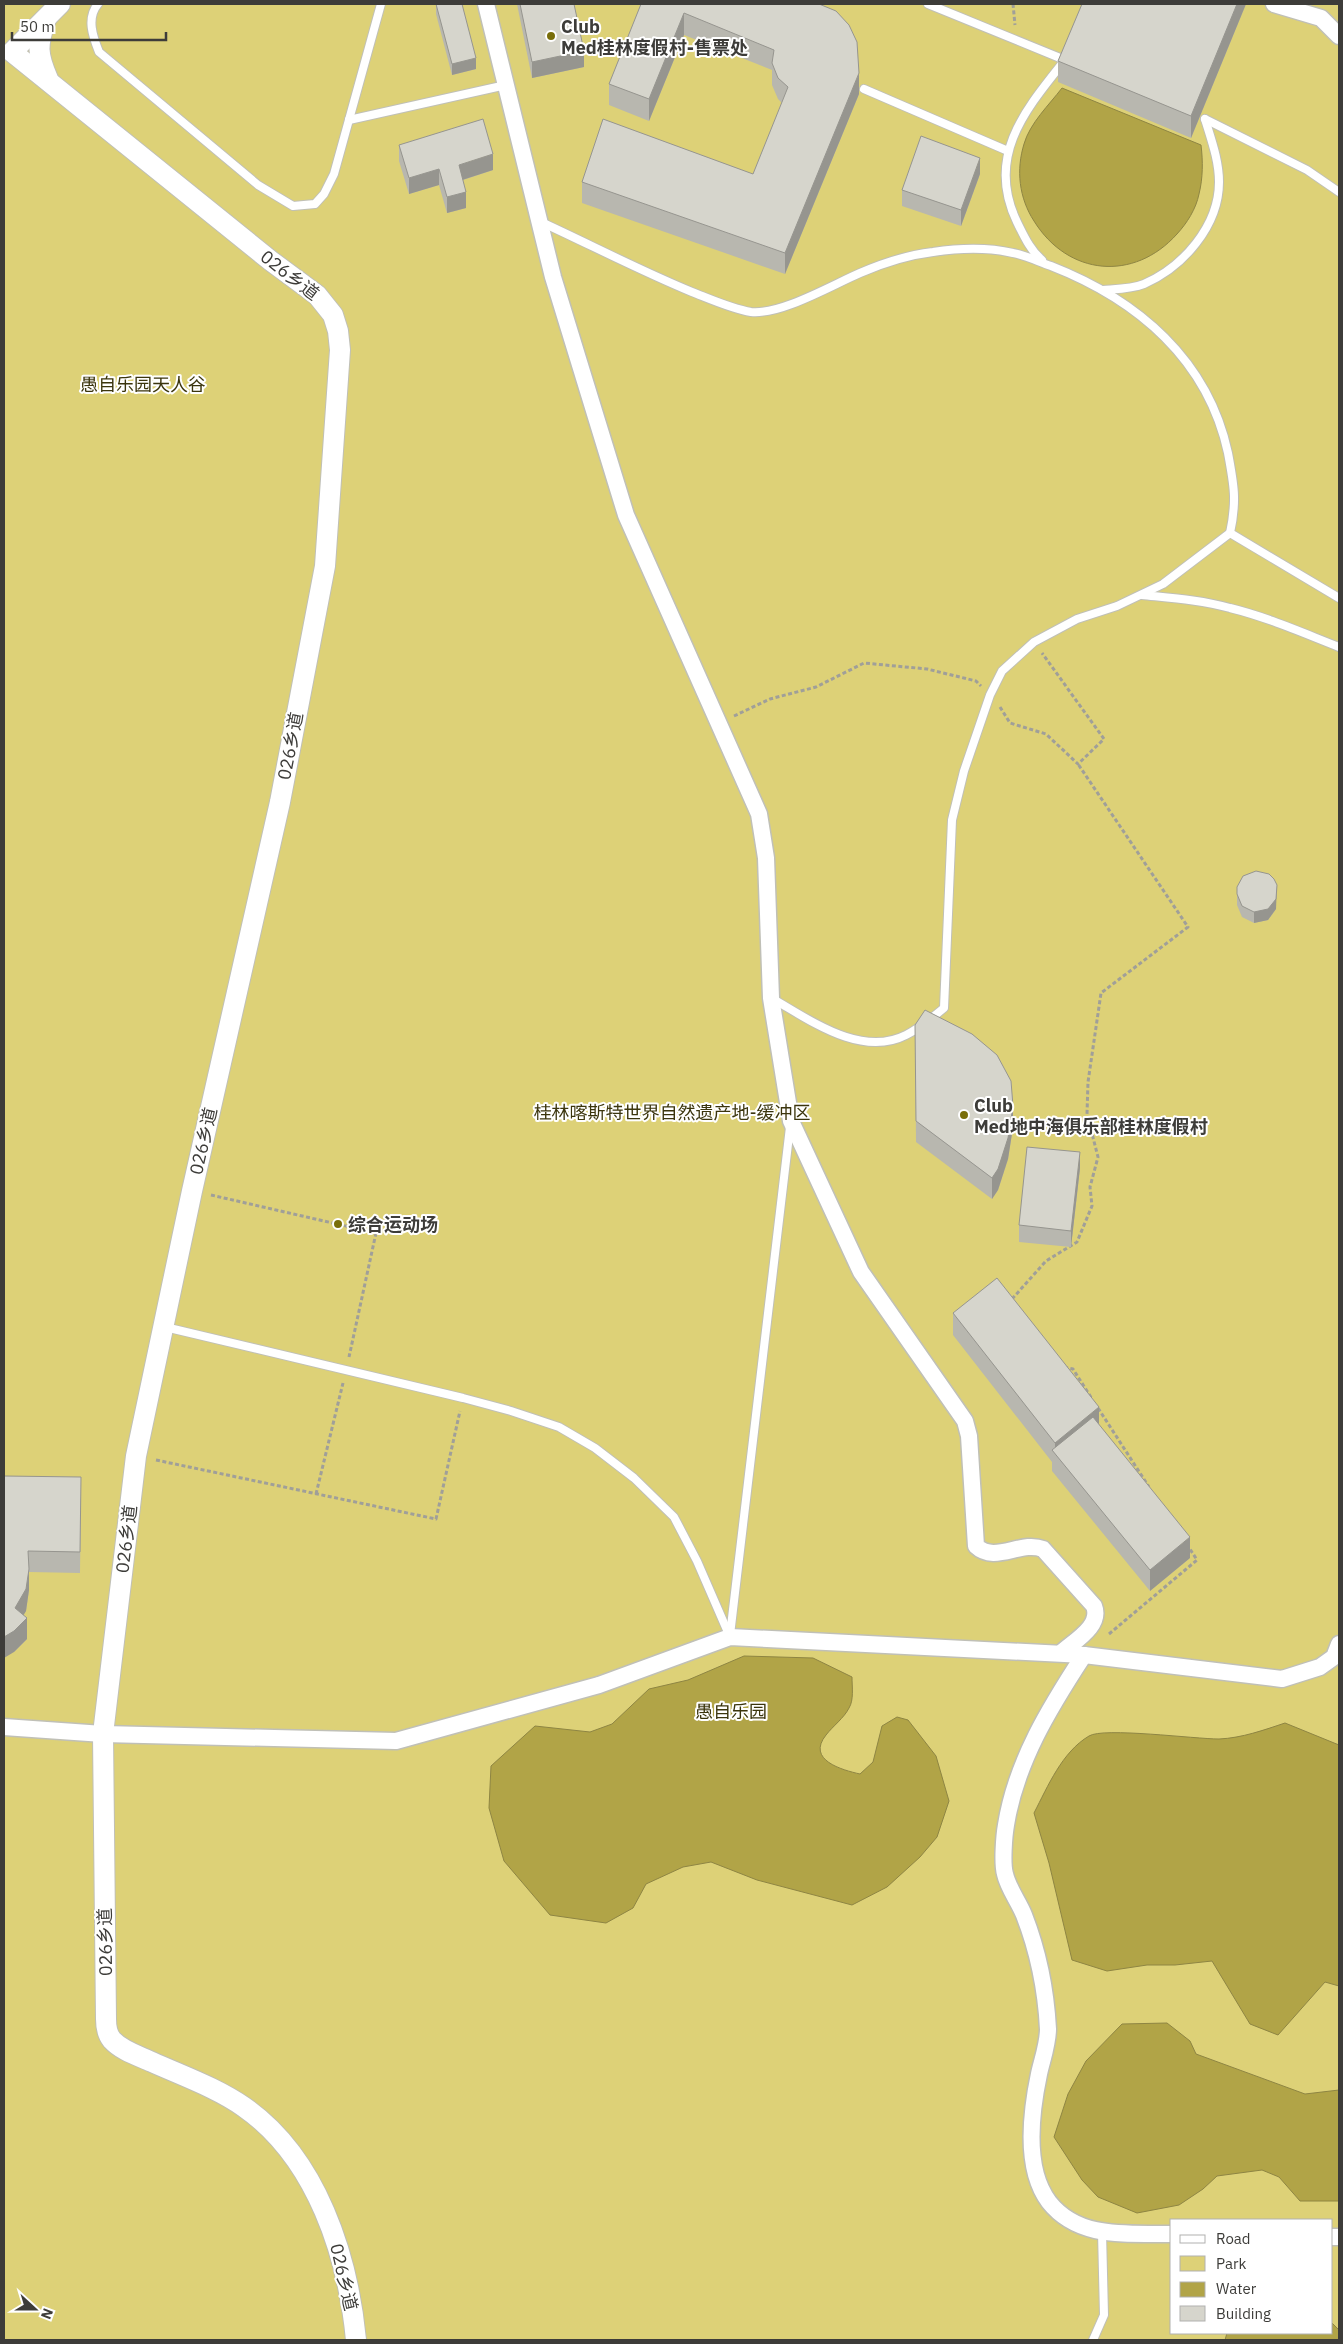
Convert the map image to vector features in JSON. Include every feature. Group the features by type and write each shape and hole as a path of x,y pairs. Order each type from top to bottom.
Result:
{"street":[{"name":"026乡道","path":"60,4 8,55 49,81 271,261 317,295 333,315 338,331 340,370 325,566 280,802 192,1191 136,1456 103,1734 106,2019 109,2036 114,2042 131,2053 208,2087 244,2107 286,2147 322,2204 332,2228 350,2291 356,2340"},
{"path":"486,4 553,277 626,515 759,814 766,858 771,998 791,1121 861,1272 965,1421 969,1436 976,1546 982,1551 991,1554 1033,1546 1043,1549 1094,1606 1096,1616 1090,1628 1061,1653"},
{"path":"1274,4 1321,18 1339,36"},
{"path":"46,18 38,51 49,81"},
{"path":"4,1727 103,1734 396,1741 599,1685 730,1637 1084,1654 1282,1679 1320,1667 1334,1657 1339,1644"},
{"path":"1084,1654 1054,1701 1023,1764 1006,1825 1004,1874 1024,1916 1045,1996 1048,2032 1037,2083 1031,2141 1035,2170 1048,2201 1072,2223 1088,2230 1102,2232 1170,2234"}],"lane":[{"path":"98,4 92,10 92,32 99,52 258,185 293,206 315,204 324,194 334,174 380,4"},
{"path":"928,4 1064,60 1040,90 1014,130 1008,151 1007,196 1013,214 1033,252 1047,265"},
{"path":"349,120 506,85"},
{"path":"864,89 1008,151"},
{"path":"1103,290 1143,285 1160,275 1183,259 1206,229 1217,200 1219,184 1216,156 1205,119 1307,170 1339,192"},
{"path":"539,221 670,283 750,312 768,312 862,272 897,260 931,252 958,249 998,250 1016,253 1073,275 1103,290 1150,322 1196,373 1209,398 1224,435 1235,488 1234,513 1230,533 1163,584 1117,606 1077,619 1034,642 1002,671 990,695 964,771 952,820 944,1008 904,1036 878,1042 858,1040 830,1031 771,998"},
{"path":"1230,533 1339,598"},
{"path":"1140,595 1200,602 1229,608 1259,616 1339,647"},
{"path":"730,1637 791,1121"},
{"path":"164,1327 463,1398 559,1427 595,1448 634,1478 674,1517 697,1560 730,1637"},
{"path":"1093,2340 1104,2315 1102,2232"}],"path":[{"path":"1012,4 1016,19 1013,38"},
{"path":"1034,642 1104,739 1078,764"},
{"path":"718,724 770,700 816,687 864,663 927,669 976,681 996,700 1010,723 1046,734 1078,764 1188,927 1100,993 1088,1082 1087,1114 1098,1157 1090,1187 1092,1206 1077,1242 1046,1261 1010,1300 1016,1307"},
{"path":"192,1191 376,1233 346,1371 316,1494"},
{"path":"1058,1365 1073,1369 1154,1494"},
{"path":"136,1456 436,1519 463,1398"},
{"path":"1084,1654 1197,1560 1186,1544"}],"green space":[{"name":"愚自乐园","path":"4,4 1339,4 1339,2340 4,2340"}],"water":[{"path":"1062,88 1201,145 1201,182 1198,200 1188,220 1177,234 1160,249 1141,260 1122,265 1102,266 1083,262 1065,253 1048,239 1029,212 1020,184 1020,164 1024,144 1035,122"},
{"path":"744,1656 813,1658 852,1677 851,1705 826,1735 821,1744 820,1751 829,1762 844,1770 860,1774 873,1762 882,1726 897,1717 908,1720 936,1756 949,1801 937,1837 920,1857 887,1887 852,1905 757,1880 711,1862 683,1867 646,1884 633,1908 606,1923 550,1915 504,1861 489,1808 491,1766 535,1726 590,1732 612,1724 649,1689 688,1680"},
{"path":"1285,1723 1339,1745 1339,1986 1325,1982 1278,2035 1250,2024 1212,1961 1175,1965 1147,1965 1107,1971 1072,1960 1049,1863 1034,1813 1050,1781 1071,1751 1089,1736 1098,1734 1130,1733 1219,1739 1261,1731"},
{"path":"1167,2023 1190,2041 1196,2054 1305,2094 1339,2090 1339,2201 1300,2201 1279,2177 1262,2170 1217,2176 1203,2189 1179,2205 1137,2213 1098,2197 1082,2180 1054,2137 1068,2094 1086,2061 1122,2024"},
{"path":"1333,2324 1339,2330 1339,2340 1225,2340 1227,2334 1333,2334"}],"building":[{"path":"436,4 462,4 476,58 452,64"},
{"name":"Club Med桂林度假村-售票处","path":"520,4 574,4 584,51 532,62"},
{"path":"641,4 819,4 836,11 849,25 857,42 859,73 785,253 582,182 603,119 753,174 788,87 778,78 772,63 774,50 684,13 649,99 609,84"},
{"path":"1082,4 1237,4 1191,116 1058,61"},
{"path":"483,119 493,154 459,165 466,192 447,197 439,169 409,178 399,145"},
{"path":"921,136 980,158 961,210 902,190"},
{"path":"1256,871 1269,874 1277,885 1276,899 1268,909 1254,912 1242,906 1237,894 1237,887 1243,876"},
{"name":"Club Med地中海俱乐部桂林度假村","path":"925,1010 972,1034 997,1055 1011,1081 1013,1106 1008,1138 998,1169 992,1178 916,1121 915,1025"},
{"path":"1027,1147 1080,1152 1071,1231 1019,1225"},
{"path":"997,1278 1099,1407 1055,1443 953,1313"},
{"path":"1093,1417 1190,1537 1150,1570 1052,1450"},
{"path":"4,1476 81,1477 80,1552 28,1551 29,1569 26,1589 15,1608 27,1618 14,1631 4,1637"}],"place":[{"name":"Club Med桂林度假村-售票处","path":"551,36"},
{"name":"Club Med地中海俱乐部桂林度假村","path":"964,1115"},
{"name":"综合运动场","path":"338,1224"}],"park label":[{"name":"愚自乐园天人谷","path":"143,384"},
{"name":"桂林喀斯特世界自然遗产地-缓冲区","path":"672,1112"}]}
